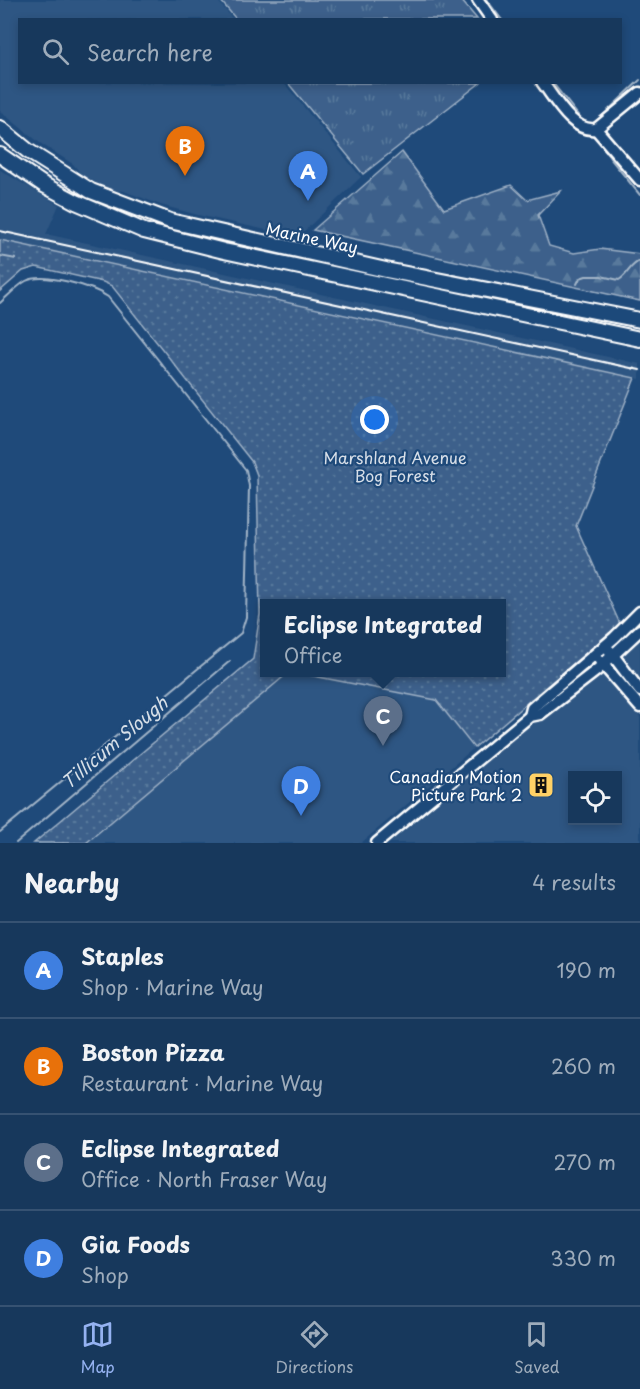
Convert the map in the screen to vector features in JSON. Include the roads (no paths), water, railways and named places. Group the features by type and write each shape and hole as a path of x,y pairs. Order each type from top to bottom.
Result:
{"main road":[{"name":"Marine Way","path":"0,128 28,151 91,191 170,221 386,270 640,320"},
{"name":"Marine Way","path":"0,155 44,186 144,231 224,251 640,339"}],"street":[{"path":"478,0 491,18"},
{"path":"544,84 577,126 587,130 596,129 640,93"},
{"path":"596,129 640,180"},
{"path":"530,716 532,708 640,612"},
{"path":"377,843 530,716 540,714 603,665 640,630"},
{"path":"605,645 640,691"},
{"path":"594,654 640,707"}],"waterway":[{"path":"487,0 500,18"},
{"path":"599,119 640,80"},
{"path":"554,84 581,119"},
{"path":"602,146 640,195"},
{"path":"0,256 16,259"},
{"path":"577,284 580,278 586,276 601,276 619,280 640,261"},
{"path":"0,303 26,281 44,278 91,289 108,297 246,470 249,486 246,617 241,633 0,832"},
{"name":"Tillicum Slough","path":"16,843 230,661"}],"railway":[{"path":"0,231 640,370"}],"place":[{"name":"Boston Pizza","path":"185,176"},
{"name":"Staples","path":"308,201"},
{"name":"Eclipse Integrated","path":"383,746"},
{"name":"Canadian Motion Picture Park 2","path":"541,785"},
{"name":"Gia Foods","path":"301,816"}],"park label":[{"name":"Marshland Avenue Bog Forest","path":"395,466"}]}
